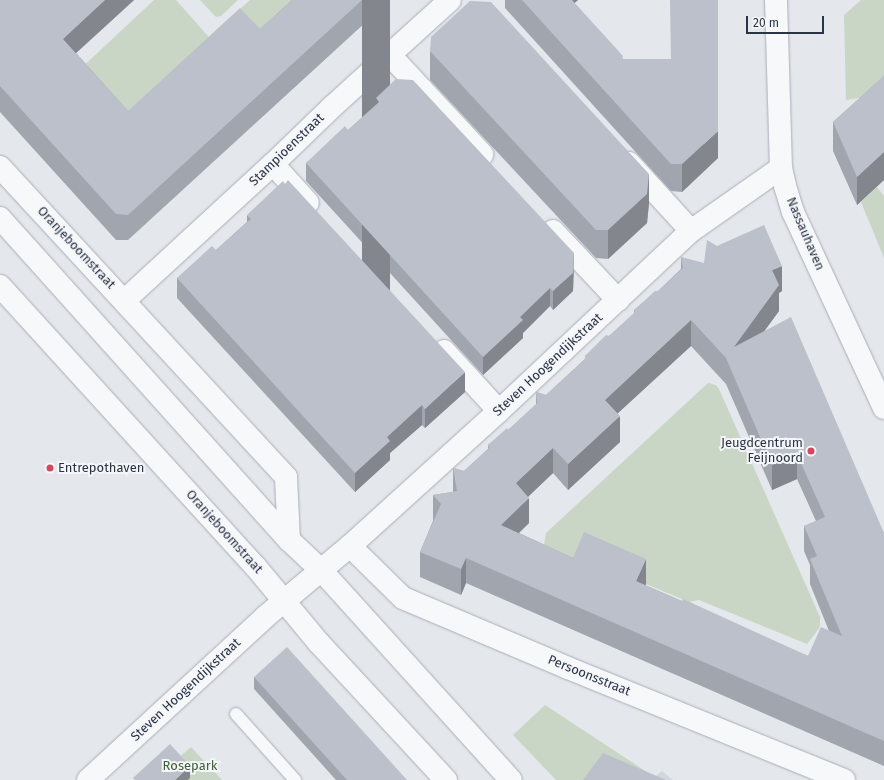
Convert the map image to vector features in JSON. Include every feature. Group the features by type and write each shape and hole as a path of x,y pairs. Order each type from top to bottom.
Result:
{"street":[{"name":"Stampioenstraat","path":"125,300 273,164 389,54 450,0"},
{"name":"Nassauhaven","path":"776,0 781,168 793,212 884,408"},
{"path":"389,54 498,172"},
{"path":"617,150 691,231"},
{"path":"273,164 321,217"},
{"name":"Oranjeboomstraat","path":"0,167 125,300 286,477 289,540"},
{"name":"Steven Hoogendijkstraat","path":"88,780 284,601 350,546 499,411 691,231 781,168"},
{"path":"0,218 289,540 321,570 511,780"},
{"path":"542,218 618,300"},
{"name":"Oranjeboomstraat","path":"0,286 255,566 319,643 446,780"},
{"path":"429,335 499,411"},
{"name":"Persoonsstraat","path":"350,546 403,598 568,668 844,780"}],"lane":[{"path":"236,714 295,780"}],"shaded area":[{"path":"662,771 673,780 651,780"}],"green space":[{"path":"154,0 176,0 216,45 132,130 77,72"},
{"path":"200,0 238,0 221,16 216,17"},
{"path":"250,0 297,0 248,45 226,22"},
{"path":"861,0 884,0 884,79 870,93 859,98 846,100 844,15"},
{"path":"877,187 884,196 884,258 861,202"},
{"path":"708,383 716,385 719,389 820,617 820,627 807,644 699,600 689,602 646,584 582,563 544,545 546,533"},
{"path":"545,705 656,778 653,780 556,780 513,735"},
{"name":"Rosepark","path":"191,747 222,780 153,780"}],"building":[{"path":"0,0 105,0 63,39 128,111 240,8 260,29 292,0 362,0 128,215 116,214 0,86"},
{"path":"522,0 572,0 623,56 622,59 671,59 670,0 718,0 718,131 682,164 671,164"},
{"path":"470,1 491,2 649,174 647,194 608,230 596,230 430,51 431,37"},
{"path":"884,76 884,152 857,177 833,122"},
{"path":"396,79 413,80 574,253 573,273 553,291 550,288 520,317 523,320 483,357 306,163 345,126 348,130 379,102 376,98"},
{"path":"288,180 465,372 425,409 422,405 387,437 390,441 355,473 177,278 212,246 216,250 251,219 247,215 283,181 285,184"},
{"path":"764,225 782,266 772,270 779,285 734,347 791,317 884,533 884,741 466,558 461,569 420,552 441,504 433,495 457,491 453,468 464,471 489,448 488,445 507,428 508,430 537,403 536,392 546,395 585,359 585,356 606,335 609,336 635,312 634,310 683,268 681,257 704,263 707,240 717,246","holes":["691,320 726,358 772,465 797,454 825,517 804,526 817,556 810,559 842,636 821,627 808,656 683,599 682,601 636,581 646,559 584,532 573,558 501,525 529,498 516,483 553,448 568,464 620,416 605,400"]},
{"path":"287,647 407,780 347,780 254,677"},
{"path":"170,744 190,766 175,780 135,780 133,778"},
{"path":"603,753 666,780 583,780"}],"place":[{"name":"Jeugdcentrum Feijnoord","path":"811,451"},
{"name":"Entrepothaven","path":"50,468"}]}
